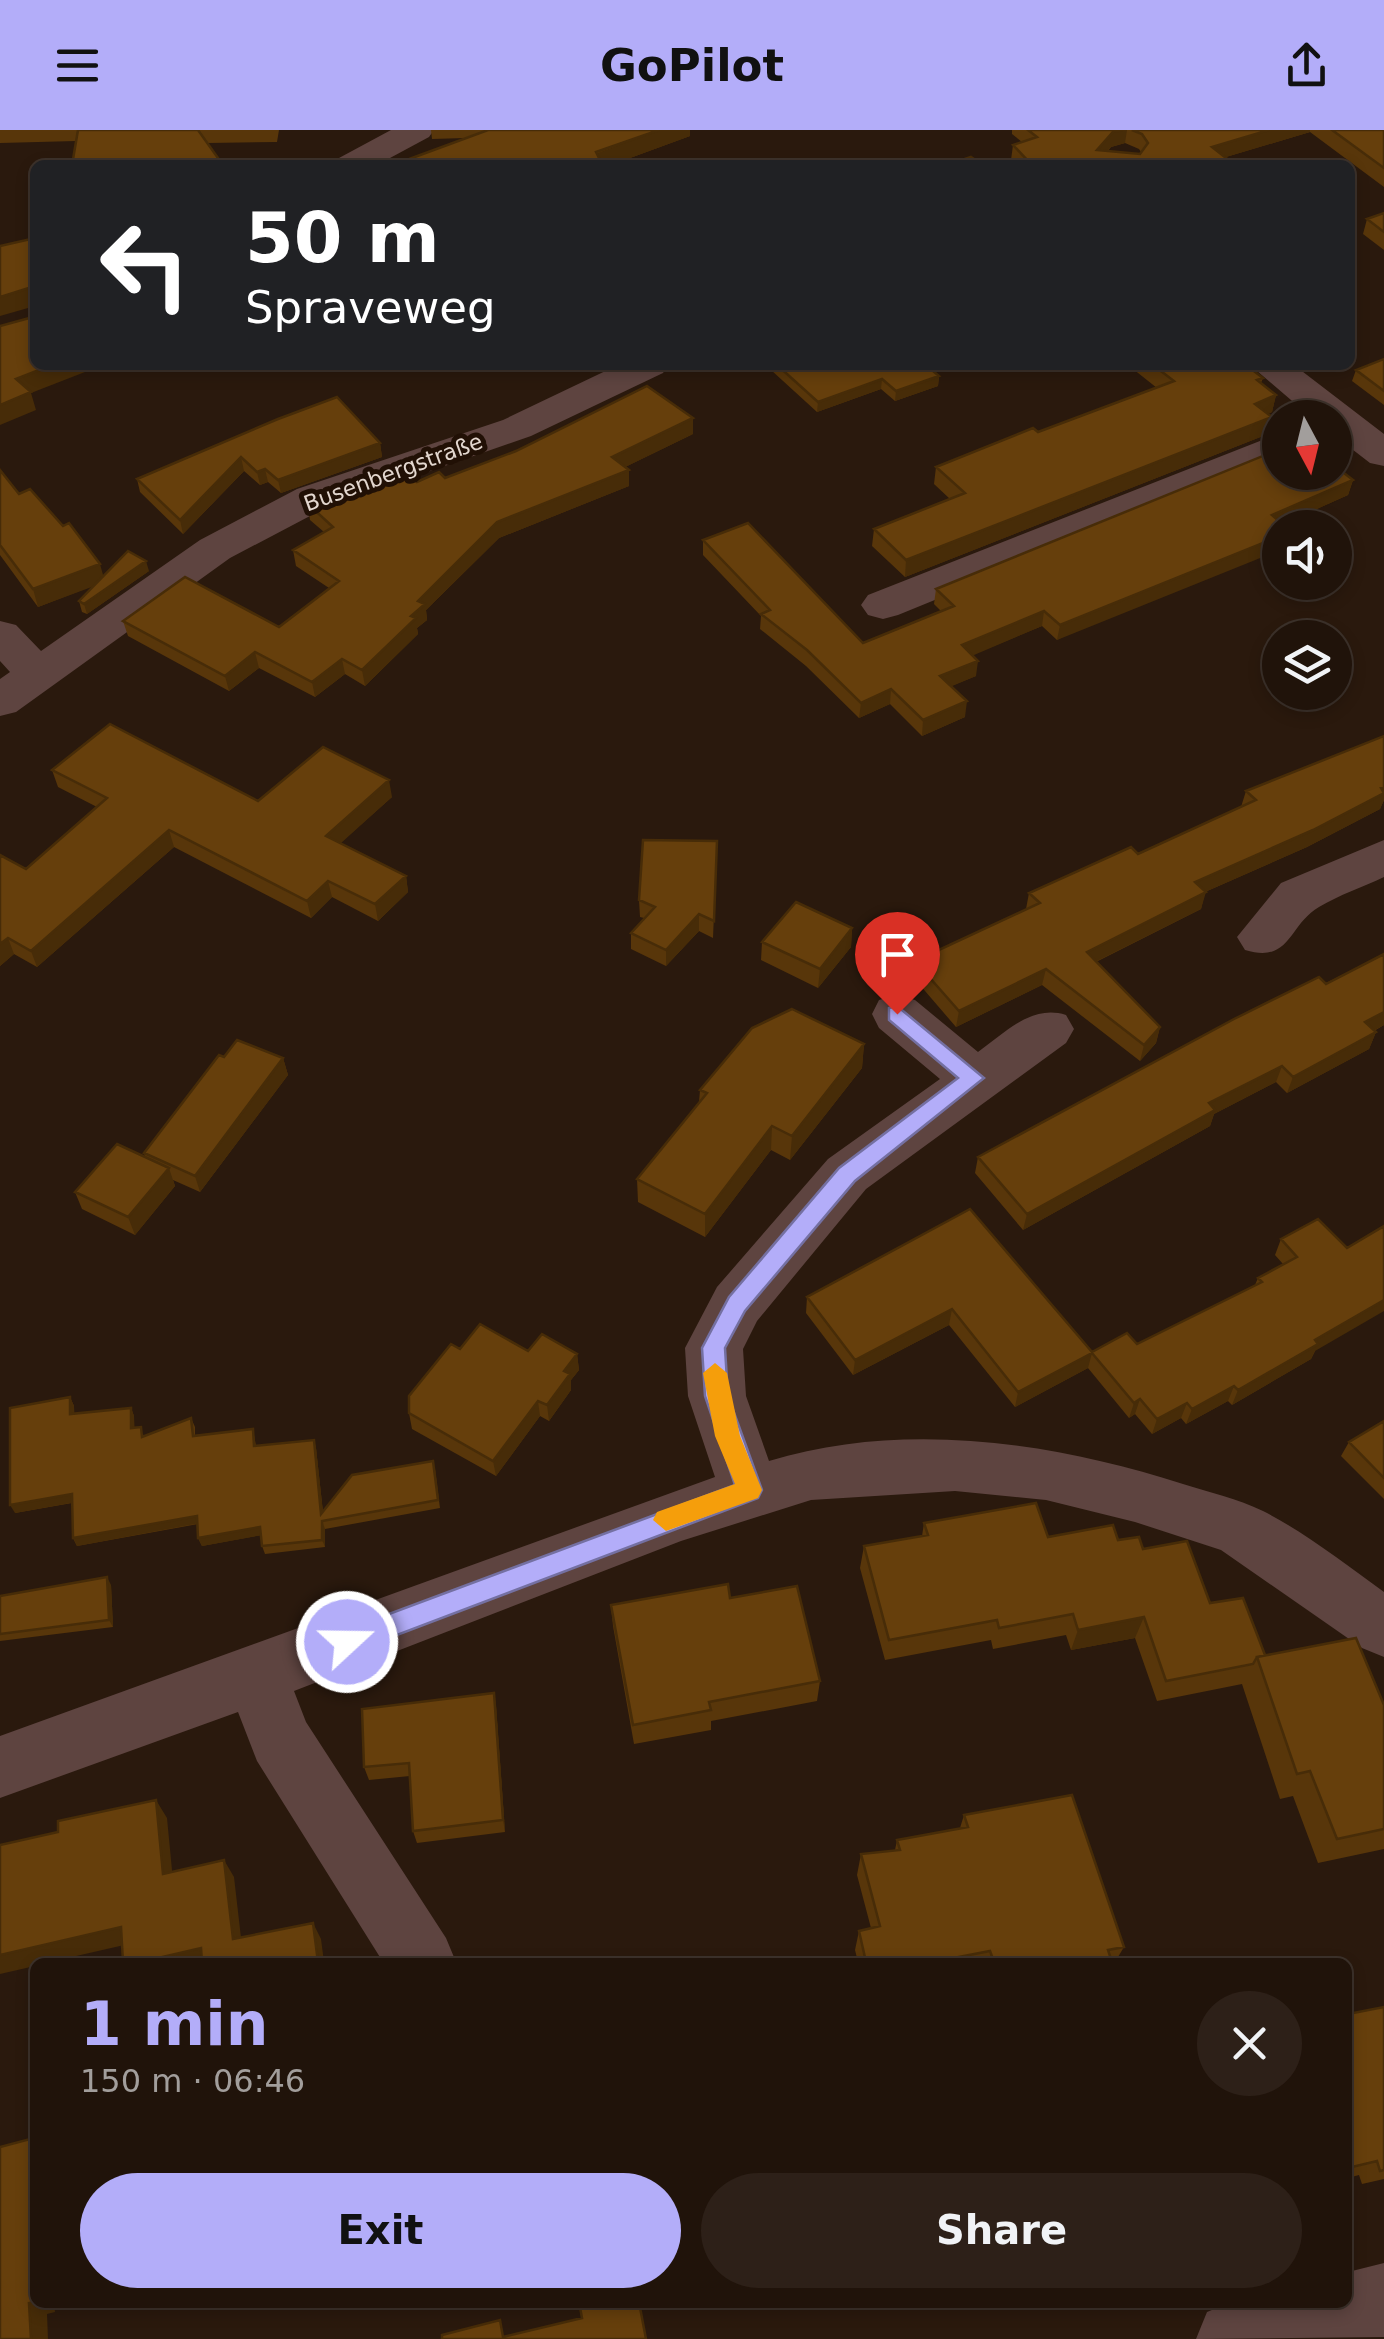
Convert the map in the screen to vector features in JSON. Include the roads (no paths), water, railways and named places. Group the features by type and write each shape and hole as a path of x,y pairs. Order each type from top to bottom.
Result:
{"street":[{"path":"360,160 417,130"},
{"name":"Busenbergstraße","path":"0,701 215,549 312,498 517,428 639,370"},
{"path":"1275,370 1311,400"},
{"path":"1352,432 1384,454"},
{"path":"883,605 1262,453"},
{"path":"0,636 36,672"},
{"path":"1262,937 1298,896 1384,858"},
{"path":"897,1014 974,1078"},
{"path":"749,1490 716,1396 714,1348 737,1304 847,1174 974,1078 1048,1028"},
{"path":"0,1767 257,1676 749,1490 811,1474 937,1466 1046,1474 1136,1495 1239,1529 1280,1553 1384,1628"},
{"path":"257,1676 280,1739 419,1958"},
{"path":"1234,2339 1384,2300"}]}
